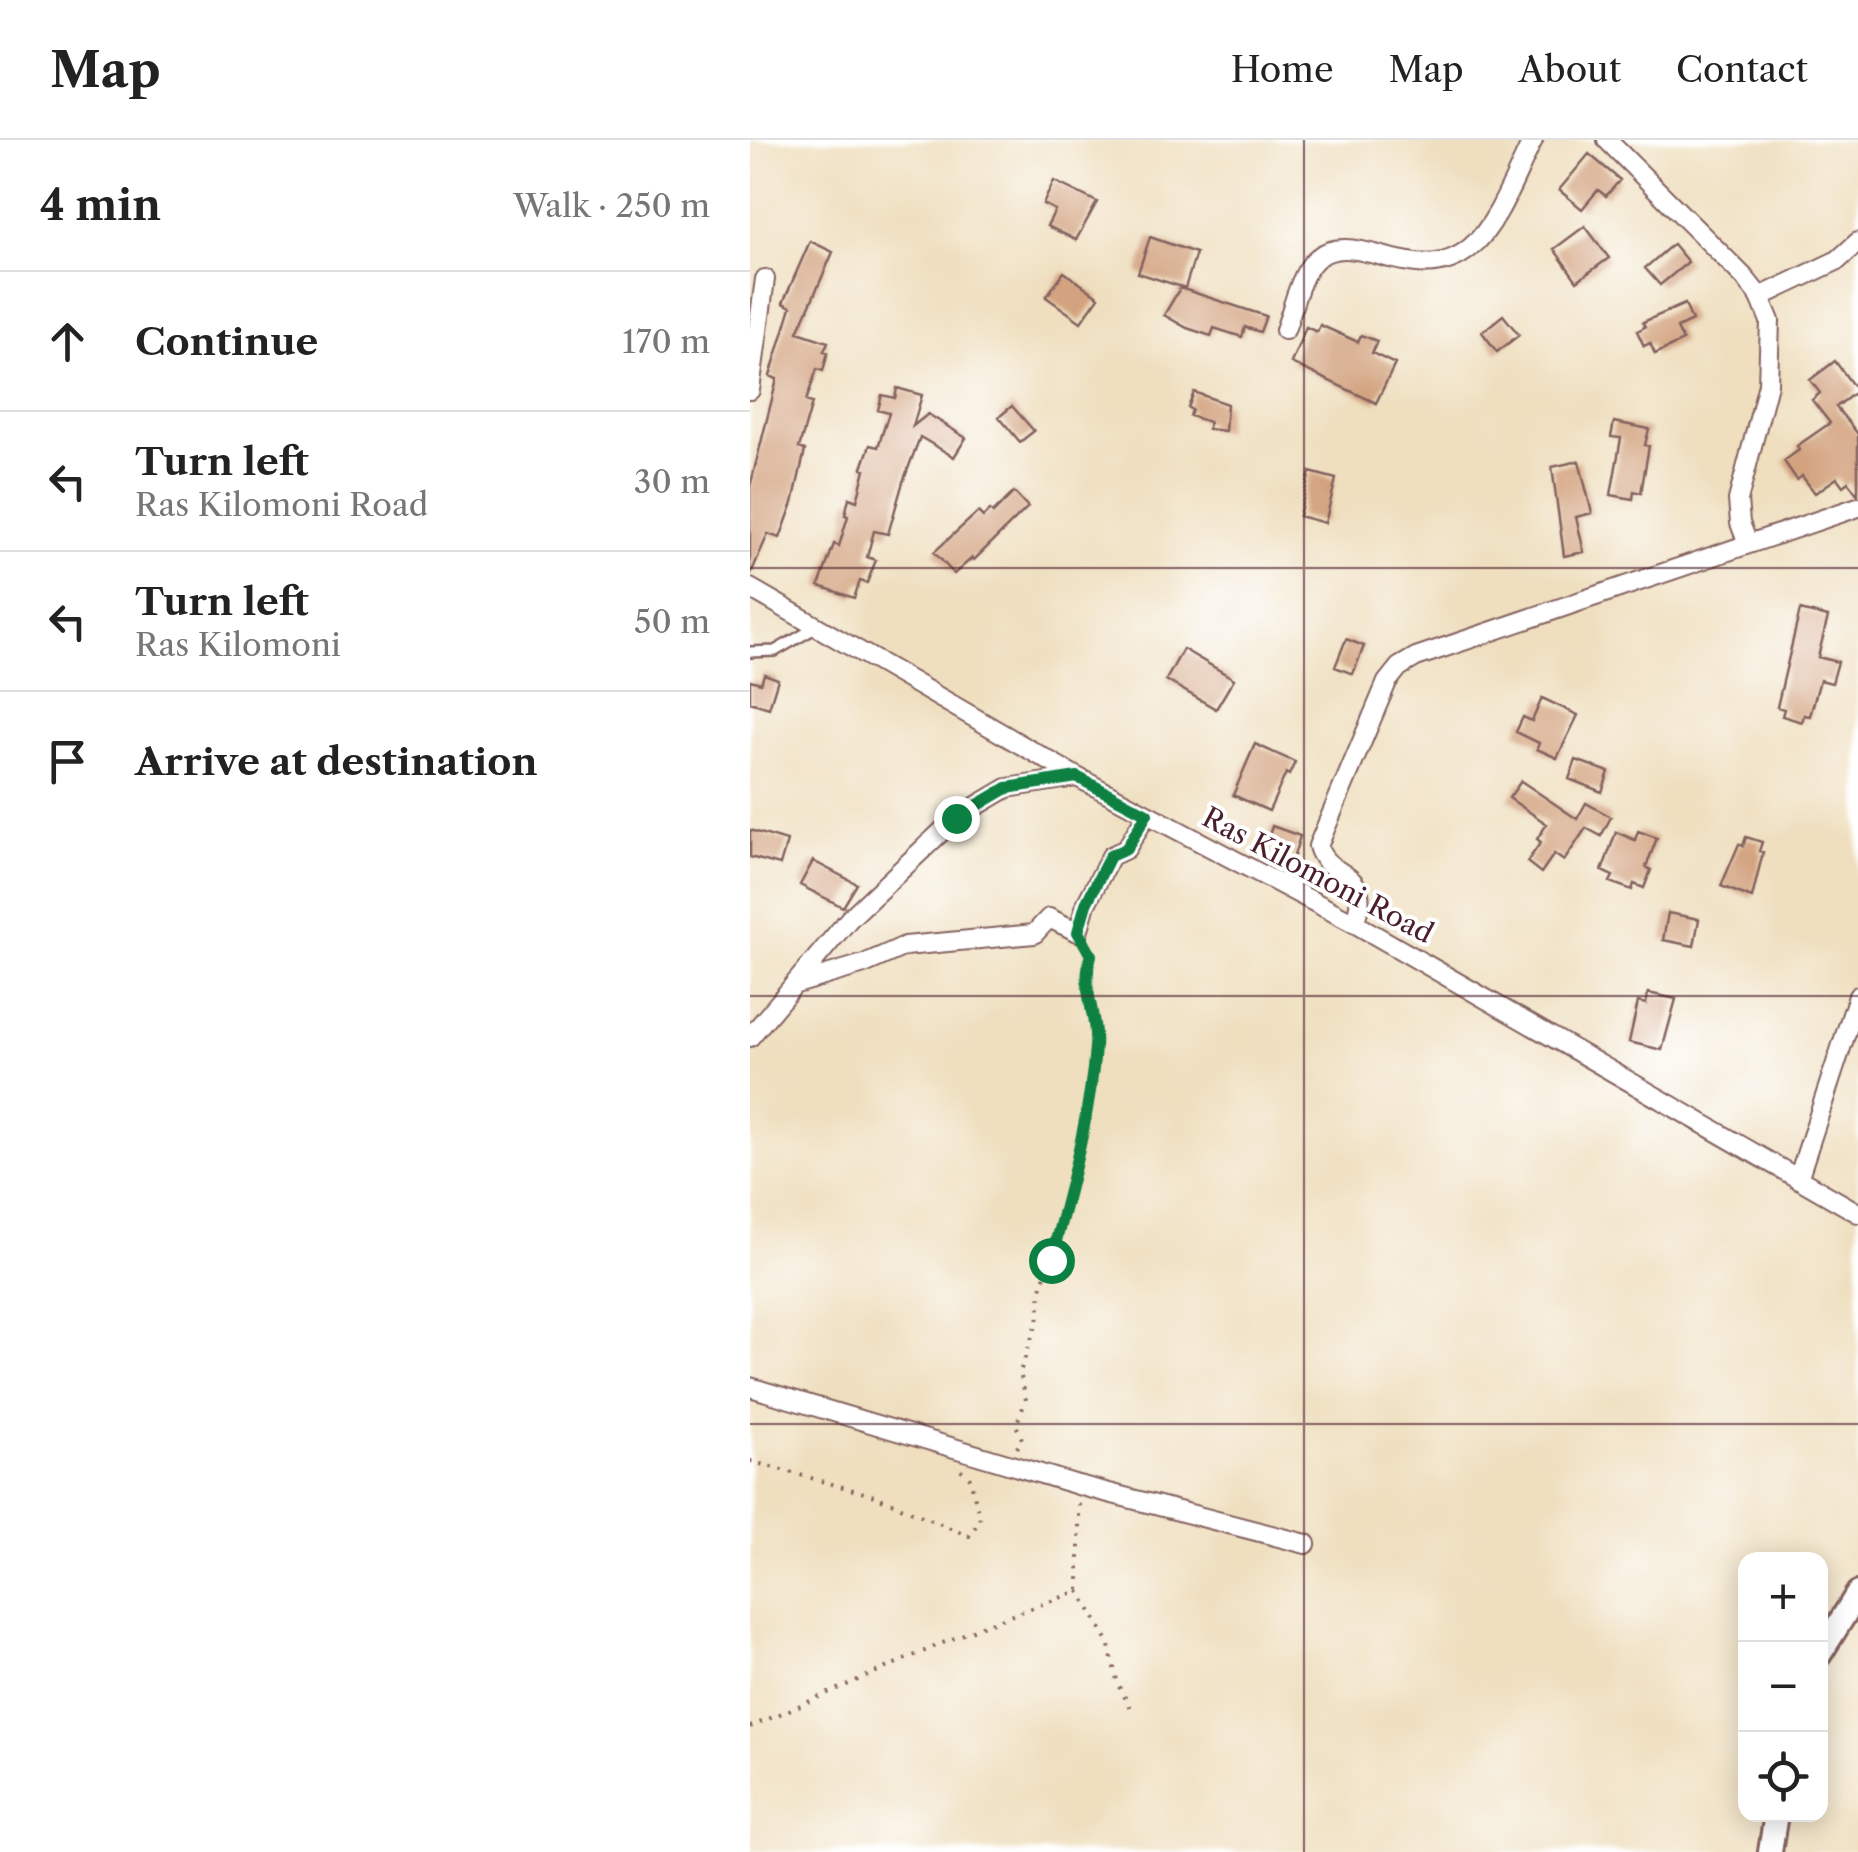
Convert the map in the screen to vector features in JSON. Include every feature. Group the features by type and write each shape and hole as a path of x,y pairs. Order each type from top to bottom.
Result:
{"street":[{"path":"1284,330 1308,269 1329,251 1356,250 1428,266 1451,260 1471,247 1487,230 1533,140"},
{"path":"1607,140 1760,297 1770,322 1768,384 1738,500 1740,523 1748,544"},
{"path":"1760,297 1838,260 1858,242"},
{"path":"750,390 765,279"},
{"path":"1354,923 1359,910 1358,890 1346,874 1320,855 1318,841 1387,682 1399,667 1416,656 1858,507"},
{"name":"Ras Kilomoni Road","path":"750,588 1077,777 1354,923 1858,1214"},
{"path":"750,1037 850,918 956,818 1007,788 1077,777"},
{"path":"796,984 864,964 905,946 1034,934 1049,918 1078,932 1086,904 1110,856 1126,849 1147,814"},
{"path":"1798,1179 1858,996"},
{"path":"750,1387 1078,1485 1306,1544"},
{"path":"1827,1642 1858,1593"},
{"path":"1770,1852 1775,1822"}],"lane":[{"path":"750,652 775,651 818,627"}],"path":[{"path":"1010,1463 1022,1440 1016,1425 1026,1400 1020,1372 1039,1317 1042,1290 1078,1154 1096,1043 1085,976 1091,955 1078,932"},
{"path":"750,1461 875,1496 969,1536 980,1520 970,1478 958,1467"},
{"path":"1078,1485 1080,1592 1108,1641 1118,1685 1132,1710"},
{"path":"750,1727 982,1626 1080,1592"}],"building":[{"path":"1589,154 1620,180 1606,196 1598,190 1582,209 1559,190"},
{"path":"1054,181 1097,202 1076,240 1047,226 1055,210 1043,204"},
{"path":"1585,226 1609,258 1577,281 1554,249"},
{"path":"1150,237 1196,253 1185,288 1138,273"},
{"path":"810,241 833,252 798,332 828,342 824,351 828,352 823,371 817,369 806,401 812,403 799,448 805,450 793,503 780,538 768,534 750,576 750,487 777,379 770,376 791,307 783,303"},
{"path":"1673,244 1688,262 1660,285 1645,268"},
{"path":"1064,272 1099,297 1081,322 1046,297"},
{"path":"1180,288 1266,316 1260,332 1245,327 1242,337 1214,328 1211,336 1187,328 1164,315"},
{"path":"1685,304 1692,321 1677,328 1683,341 1655,354 1650,343 1644,346 1637,331 1645,327 1643,322"},
{"path":"1503,315 1519,335 1497,352 1482,332"},
{"path":"1320,325 1358,342 1361,335 1377,341 1372,353 1395,364 1376,403 1291,363 1306,327 1317,332"},
{"path":"1835,361 1857,391 1836,407 1858,434 1858,495 1848,482 1843,486 1837,478 1815,493 1802,476 1797,480 1784,461 1799,450 1797,446 1830,423 1812,400 1820,393 1810,380"},
{"path":"897,388 922,395 913,426 928,414 966,438 954,457 920,437 888,534 874,531 867,557 876,560 867,583 860,581 854,598 819,586 834,544 839,546 849,498 857,501 870,445 878,447 889,413 878,410 882,395 895,398"},
{"path":"1194,392 1227,404 1225,431 1208,429 1209,422 1190,416 1192,410 1188,408"},
{"path":"1012,406 1034,431 1020,442 999,417"},
{"path":"1614,422 1649,429 1641,493 1634,491 1633,499 1611,495 1621,438 1611,437"},
{"path":"1579,461 1592,513 1576,517 1584,552 1564,556 1552,467"},
{"path":"1310,472 1336,479 1325,523 1299,516"},
{"path":"1014,492 1028,507 974,560 954,574 934,552 978,512 983,517 990,510 993,513"},
{"path":"1800,610 1828,617 1818,657 1838,662 1832,683 1820,680 1810,716 1804,715 1802,722 1782,716 1784,709 1777,707"},
{"path":"1346,639 1364,646 1353,674 1335,667"},
{"path":"1183,649 1234,679 1216,709 1166,680"},
{"path":"764,674 778,679 769,708 750,702 750,680 761,683"},
{"path":"1542,698 1578,715 1557,758 1537,749 1539,743 1516,732 1523,717 1532,721"},
{"path":"1255,744 1295,762 1269,811 1233,795"},
{"path":"1576,760 1609,772 1602,792 1569,779"},
{"path":"1521,781 1577,819 1586,803 1611,817 1601,836 1586,828 1564,861 1554,854 1541,873 1527,862 1541,842 1537,839 1547,824 1509,798"},
{"path":"1272,826 1300,836 1293,859 1277,854 1280,845 1267,841"},
{"path":"750,830 787,841 780,865 750,857"},
{"path":"1638,831 1657,838 1646,867 1651,870 1644,888 1634,884 1632,890 1610,882 1613,876 1602,871 1616,832 1635,840"},
{"path":"1746,837 1762,842 1759,851 1763,852 1752,898 1721,886 1739,844 1743,846"},
{"path":"813,861 857,884 843,907 800,885"},
{"path":"1668,913 1699,919 1694,946 1663,940"},
{"path":"1648,993 1676,999 1662,1050 1629,1042 1638,1002 1646,1004"}],"route":[{"path":"956,818 1007,788 1077,777 1147,814 1126,849 1110,856 1086,904 1078,932 1091,955 1085,976 1096,1043 1078,1154 1051,1260"}]}
